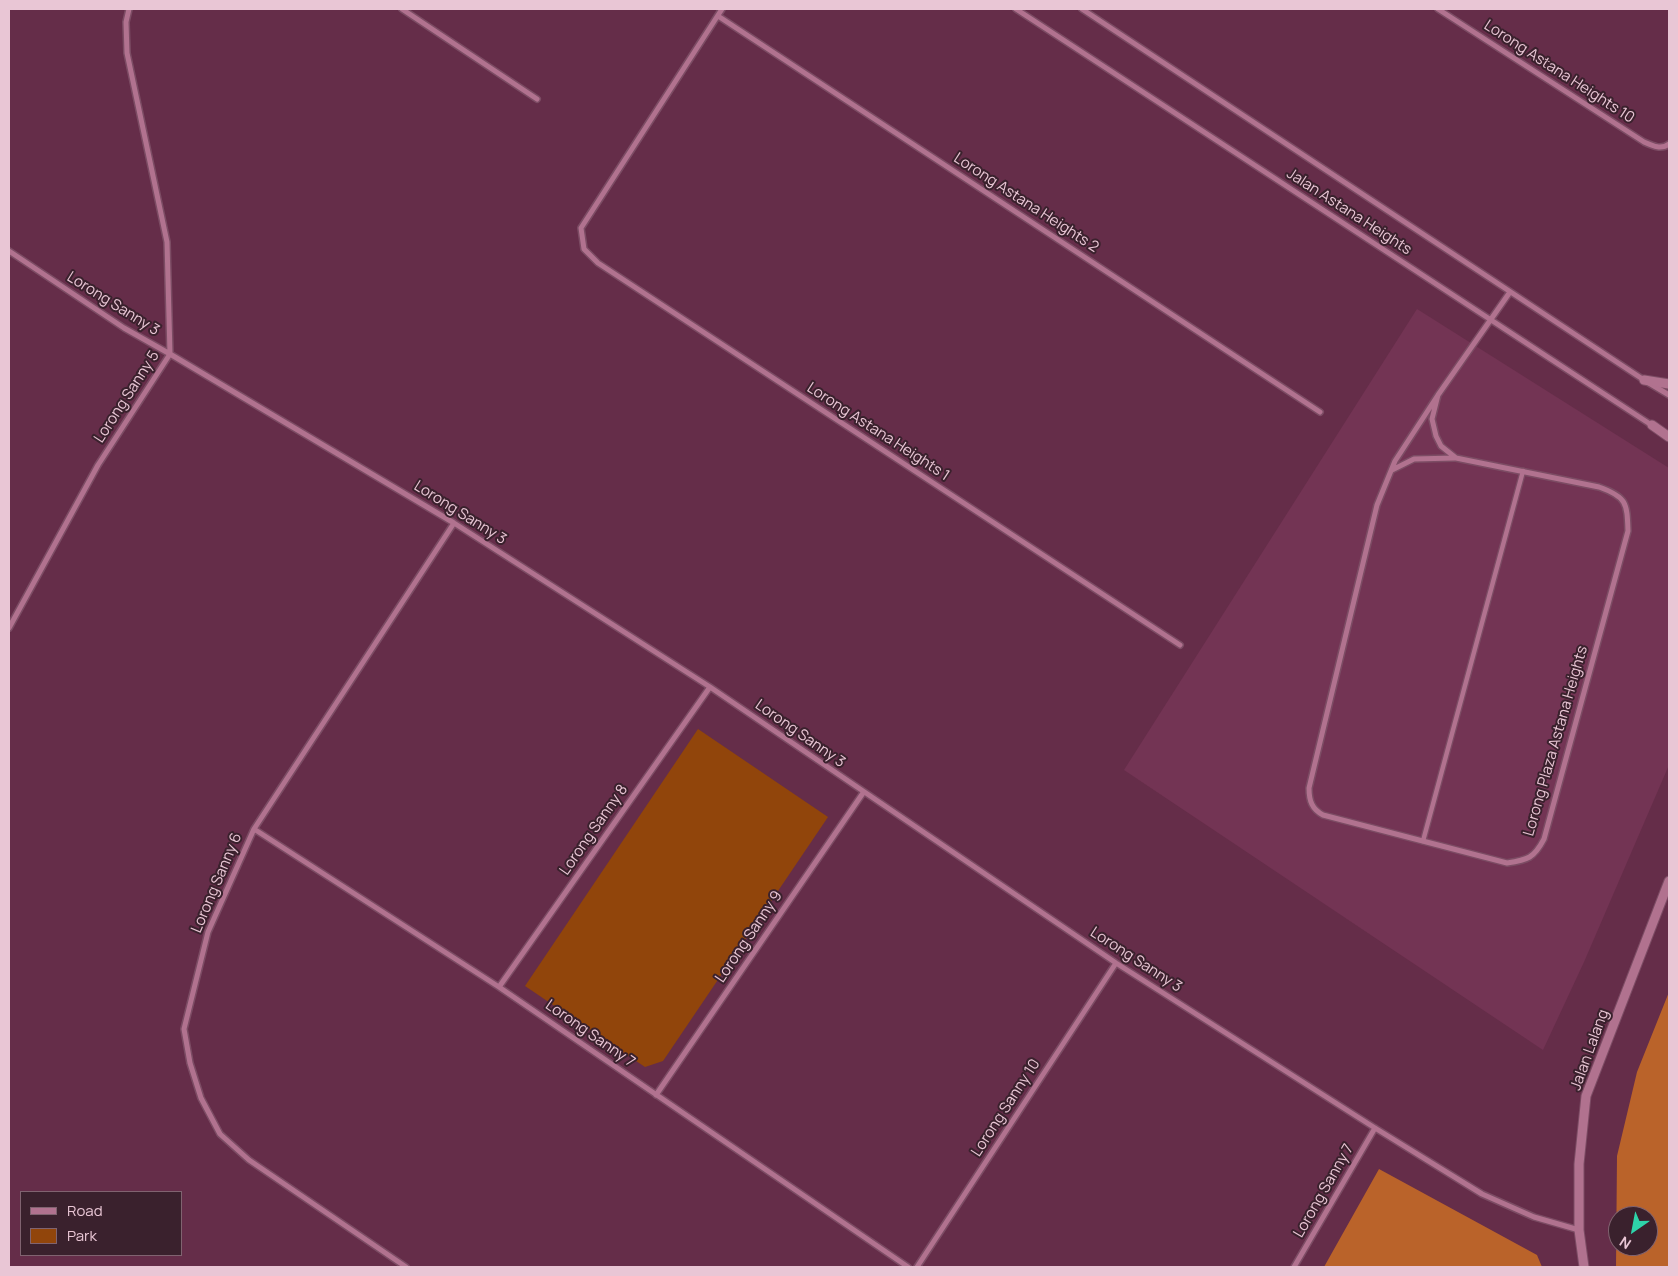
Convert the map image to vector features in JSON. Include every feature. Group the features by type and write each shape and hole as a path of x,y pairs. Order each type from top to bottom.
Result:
{"street":[{"name":"Lorong Sanny 5","path":"9,628 98,465 170,354 167,242 127,53 126,22 129,9"},
{"path":"402,9 537,99"},
{"path":"718,16 722,9"},
{"name":"Jalan Astana Heights","path":"1016,9 1652,425"},
{"name":"Jalan Astana Heights","path":"1082,9 1669,395"},
{"name":"Lorong Astana Heights 10","path":"1438,9 1644,142 1654,147 1665,147 1669,144"},
{"name":"Lorong Astana Heights 1","path":"718,16 581,228 584,249 598,263 1180,645"},
{"name":"Lorong Astana Heights 2","path":"718,16 1320,412"},
{"name":"Lorong Sanny 3","path":"9,251 124,328 454,524 710,687 1116,963 1375,1128 1482,1194 1534,1216 1579,1230"},
{"name":"Lorong Plaza Astana Heights","path":"1391,470 1414,459 1456,458 1600,487 1618,494 1627,509 1628,531 1544,839 1537,852 1526,860 1507,863 1323,815 1316,811 1309,797 1309,788 1377,505 1391,470 1395,461 1510,292"},
{"path":"1644,380 1669,384"},
{"name":"Lorong Plaza Astana Heights","path":"1438,396 1432,419 1436,436 1441,446 1456,458"},
{"path":"1652,425 1669,435"},
{"path":"1422,841 1522,472"},
{"name":"Lorong Sanny 6","path":"406,1267 249,1160 220,1134 201,1098 190,1063 184,1029 208,932 254,829 454,524"},
{"name":"Lorong Sanny 8","path":"499,987 710,687"},
{"name":"Lorong Sanny 9","path":"656,1095 864,793"},
{"name":"Lorong Sanny 7","path":"254,829 499,987 908,1267"},
{"name":"Jalan Lalang","path":"1584,1267 1579,1230 1579,1164 1586,1096 1669,881"},
{"name":"Lorong Sanny 10","path":"917,1267 1116,963"},
{"name":"Lorong Sanny 7","path":"1294,1267 1375,1128"}],"shaded area":[{"path":"1417,309 1669,468 1669,765 1584,962 1543,1050 1124,770"},
{"path":"1669,992 1669,1267 1616,1267 1616,1256 1658,1256 1658,1206 1617,1206 1617,1156 1637,1072"},
{"path":"1379,1169 1537,1255 1542,1267 1324,1267"}],"green space":[{"path":"698,729 828,817 663,1061 645,1067 525,986"}]}
